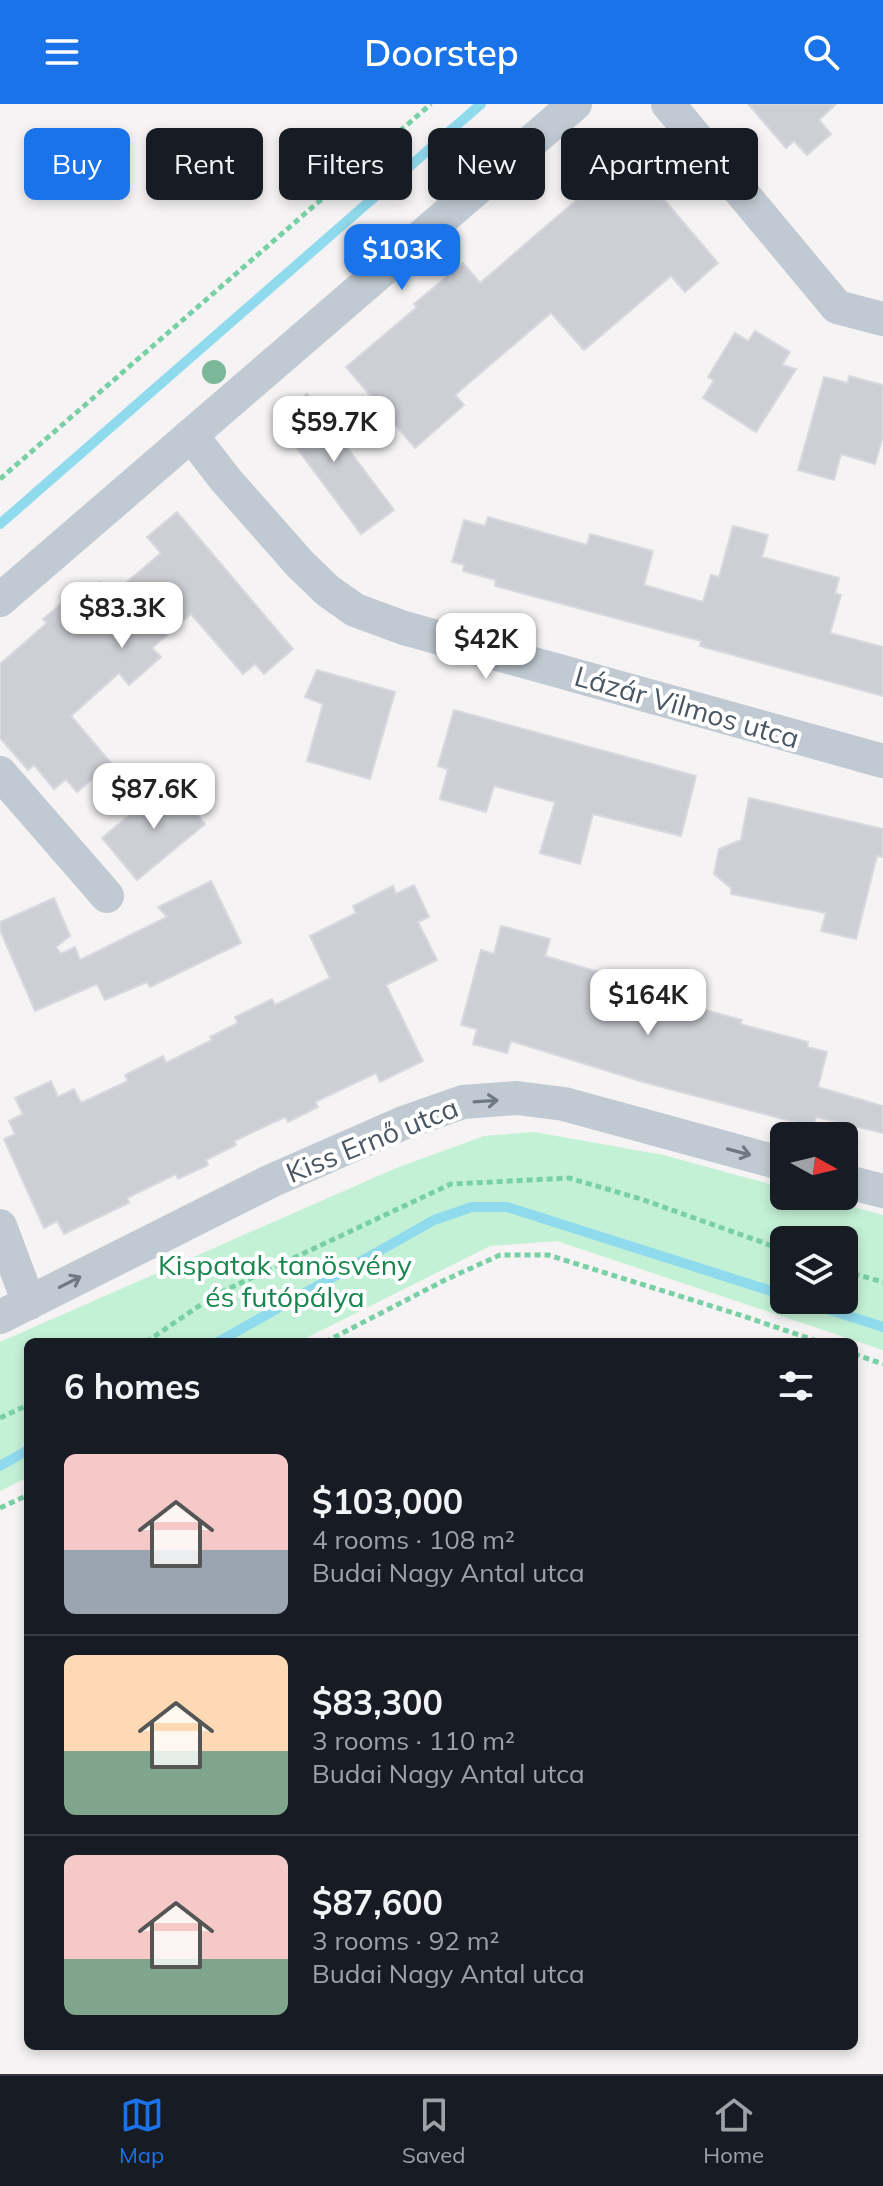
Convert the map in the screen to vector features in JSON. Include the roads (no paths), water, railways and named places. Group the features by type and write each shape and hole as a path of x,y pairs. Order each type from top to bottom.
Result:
{"street":[{"path":"0,600 575,104"},
{"path":"668,104 837,307 883,319"},
{"name":"Lázár Vilmos utca","path":"191,435 225,479 300,564 328,591 355,610 404,628 883,761"},
{"path":"0,773 107,896"},
{"name":"Kiss Ernő utca","path":"0,1226 14,1310 271,1181 403,1123 463,1102 517,1098 564,1104 770,1160"},
{"path":"858,1185 883,1191"}],"waterway":[{"path":"0,524 481,104"},
{"path":"225,1338 434,1220 472,1207 507,1207 770,1291"},
{"path":"843,1314 883,1327"},
{"path":"0,1466 24,1452"}],"park label":[{"name":"Kispatak tanösvény és futópálya","path":"285,1281"}]}
